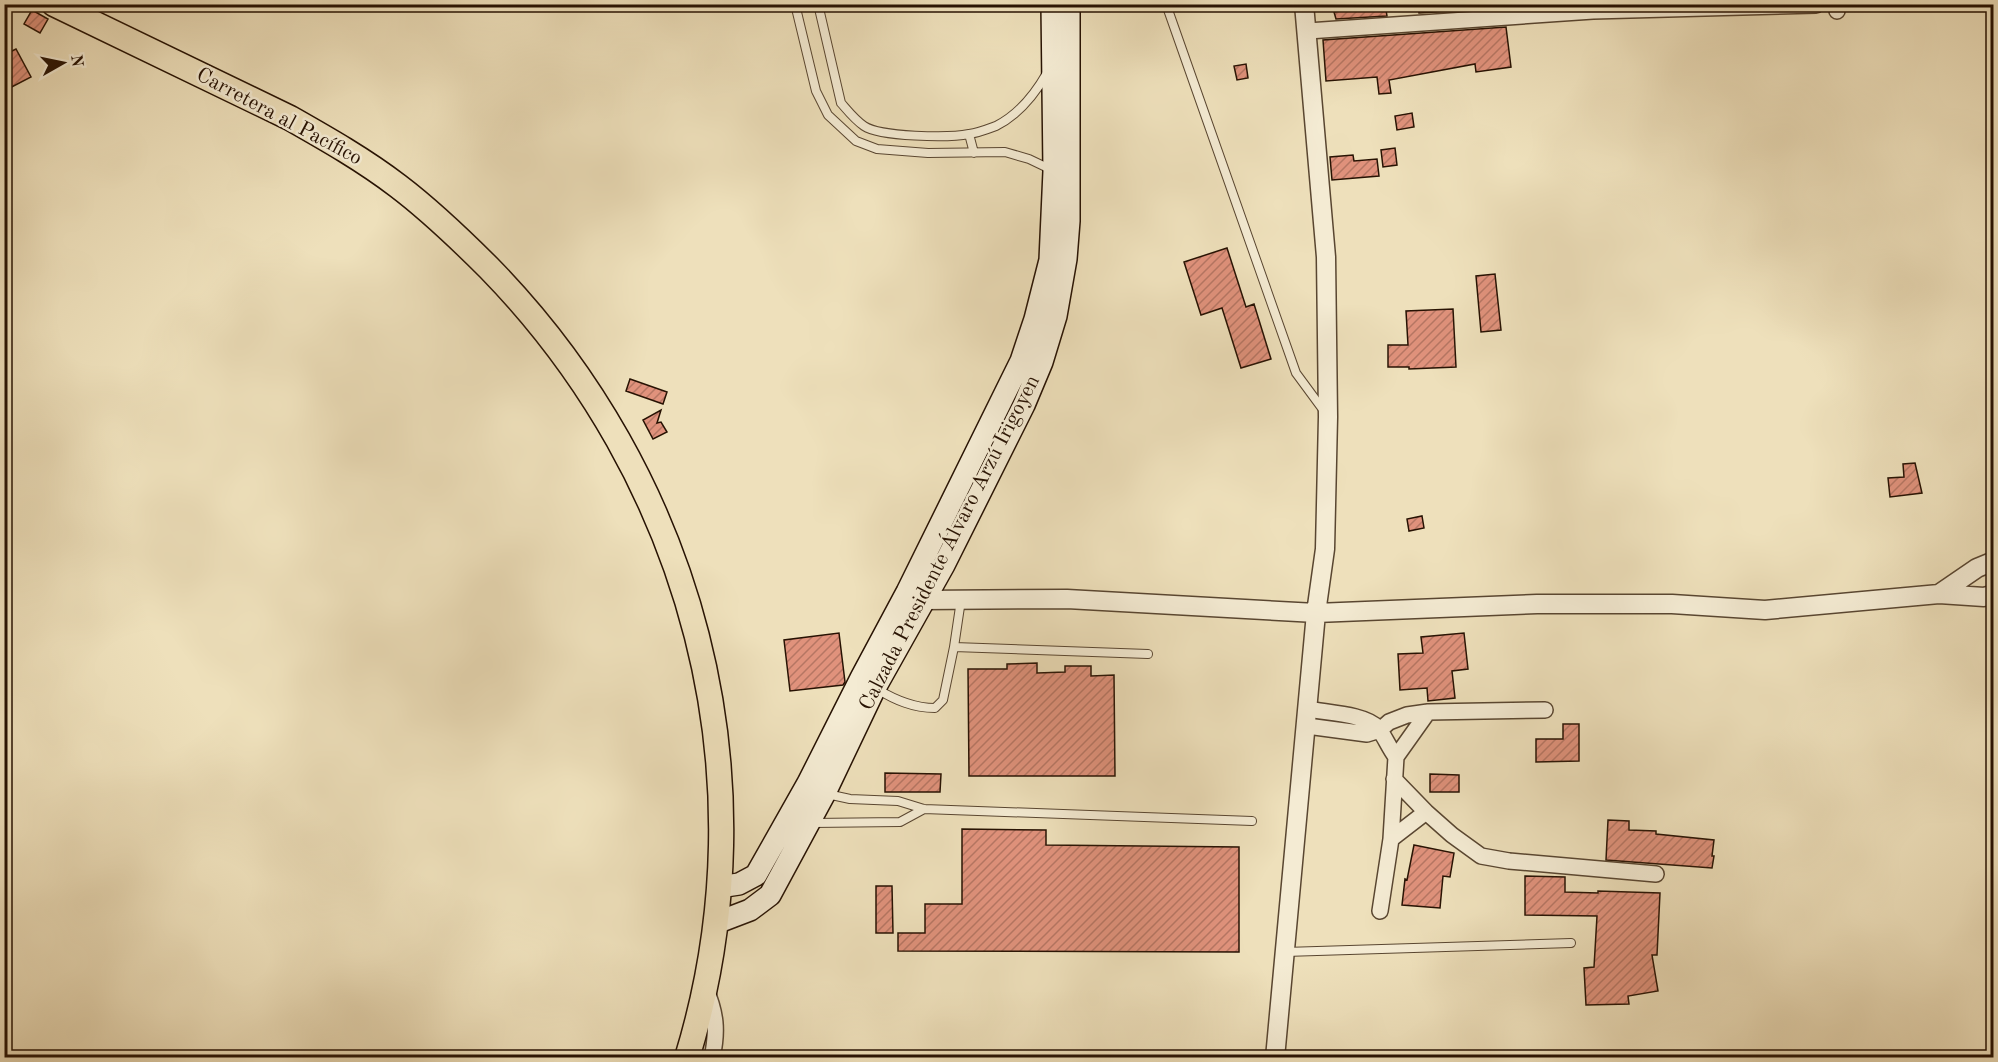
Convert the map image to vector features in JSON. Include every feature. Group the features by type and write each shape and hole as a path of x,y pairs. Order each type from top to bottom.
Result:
{"highway":[{"name":"Carretera al Pacífico","path":"54,4 290,118 369,165 399,187 469,247 533,316 568,360 610,423 653,507 680,577 696,631 710,696 720,780 719,887 715,937 687,1058"}],"main road":[{"name":"Calzada Presidente Álvaro Arzú Irigoyen","path":"719,887 739,884 756,875 817,788 868,683 915,596 944,565 1024,405 1046,351 1056,316 1066,259 1069,221 1061,173 1052,64 1052,4"},
{"name":"Calzada Presidente Álvaro Arzú Irigoyen","path":"1061,173 1069,4"},
{"name":"Calzada Presidente Álvaro Arzú Irigoyen","path":"716,922 750,910 770,895 810,823 817,788"}],"street":[{"path":"1275,1058 1316,613 1325,549 1328,417 1326,257 1304,4"},
{"path":"1308,31 1593,11 1816,5"},
{"path":"1939,594 1977,568 1994,561"},
{"path":"915,596 961,600 1067,599 1316,613 1537,604 1672,604 1765,610 1939,594 1984,597 1994,594"},
{"path":"1380,730 1389,722 1407,715 1428,712 1545,710"},
{"path":"1380,910 1391,839 1396,757 1428,712"},
{"path":"1308,718 1369,720 1380,730 1386,744 1396,757"},
{"path":"1394,779 1426,812 1481,856 1509,861 1656,874"},
{"path":"1391,839 1426,812"},
{"path":"705,987 713,1007 717,1036 712,1058"}],"lane":[{"path":"795,4 816,91 828,115 856,141 877,149 928,153 1005,152 1029,159 1061,173"},
{"path":"818,4 841,103 851,116 865,127 883,133 934,136 969,134 997,125 1035,93 1052,64"},
{"path":"1166,4 1296,373 1328,417"},
{"path":"843,131 851,116"},
{"path":"969,134 974,153"},
{"path":"868,683 892,698 919,708 935,708 943,700 961,600"},
{"path":"954,647 1148,654"},
{"path":"817,788 850,799 898,801 924,809 1252,821"},
{"path":"810,823 900,822 924,809"},
{"path":"1284,952 1571,944"}],"building":[{"path":"1353,4 1385,4 1387,16 1336,19 1334,12 1353,8"},
{"path":"1418,4 1503,4 1503,8 1419,13"},
{"path":"32,10 48,19 40,33 24,24"},
{"path":"1506,27 1511,67 1476,72 1475,64 1389,80 1391,93 1379,94 1377,77 1326,81 1323,40"},
{"path":"4,40 12,51 16,49 31,77 4,91"},
{"path":"1246,64 1248,78 1237,80 1234,66"},
{"path":"1412,113 1414,127 1397,130 1395,116"},
{"path":"1395,148 1397,165 1383,167 1381,150"},
{"path":"1353,155 1354,161 1377,159 1379,176 1332,180 1330,157"},
{"path":"1227,248 1246,307 1254,304 1271,359 1241,368 1222,308 1201,315 1184,262"},
{"path":"1495,274 1501,330 1481,332 1476,276"},
{"path":"1453,309 1456,367 1409,369 1409,367 1388,367 1388,345 1408,345 1406,311"},
{"path":"630,379 667,392 663,404 626,391"},
{"path":"661,410 657,423 661,422 667,432 653,439 643,420"},
{"path":"1915,463 1922,493 1890,497 1888,478 1904,477 1903,464"},
{"path":"1422,516 1424,528 1409,531 1407,519"},
{"path":"839,633 845,682 843,685 790,691 784,640"},
{"path":"1464,633 1468,669 1452,671 1455,698 1428,701 1427,688 1400,690 1398,654 1423,653 1421,637"},
{"path":"1037,663 1037,673 1065,672 1065,666 1091,666 1091,676 1114,675 1115,776 969,776 968,669 1007,669 1007,664"},
{"path":"1563,724 1579,724 1579,761 1536,762 1536,739 1563,739"},
{"path":"885,773 941,774 940,792 885,792"},
{"path":"1430,774 1459,775 1459,792 1430,792"},
{"path":"1608,820 1629,821 1629,830 1656,831 1656,834 1714,840 1712,868 1606,860"},
{"path":"962,829 1046,830 1046,845 1239,847 1239,952 898,951 898,933 925,933 925,904 962,904"},
{"path":"1414,845 1454,853 1450,877 1443,876 1440,908 1402,905 1405,879 1407,880"},
{"path":"1525,876 1565,877 1565,892 1660,893 1657,955 1652,955 1658,991 1628,996 1629,1004 1586,1005 1584,968 1594,967 1597,916 1525,915"},
{"path":"876,886 892,886 893,933 876,933"}]}
